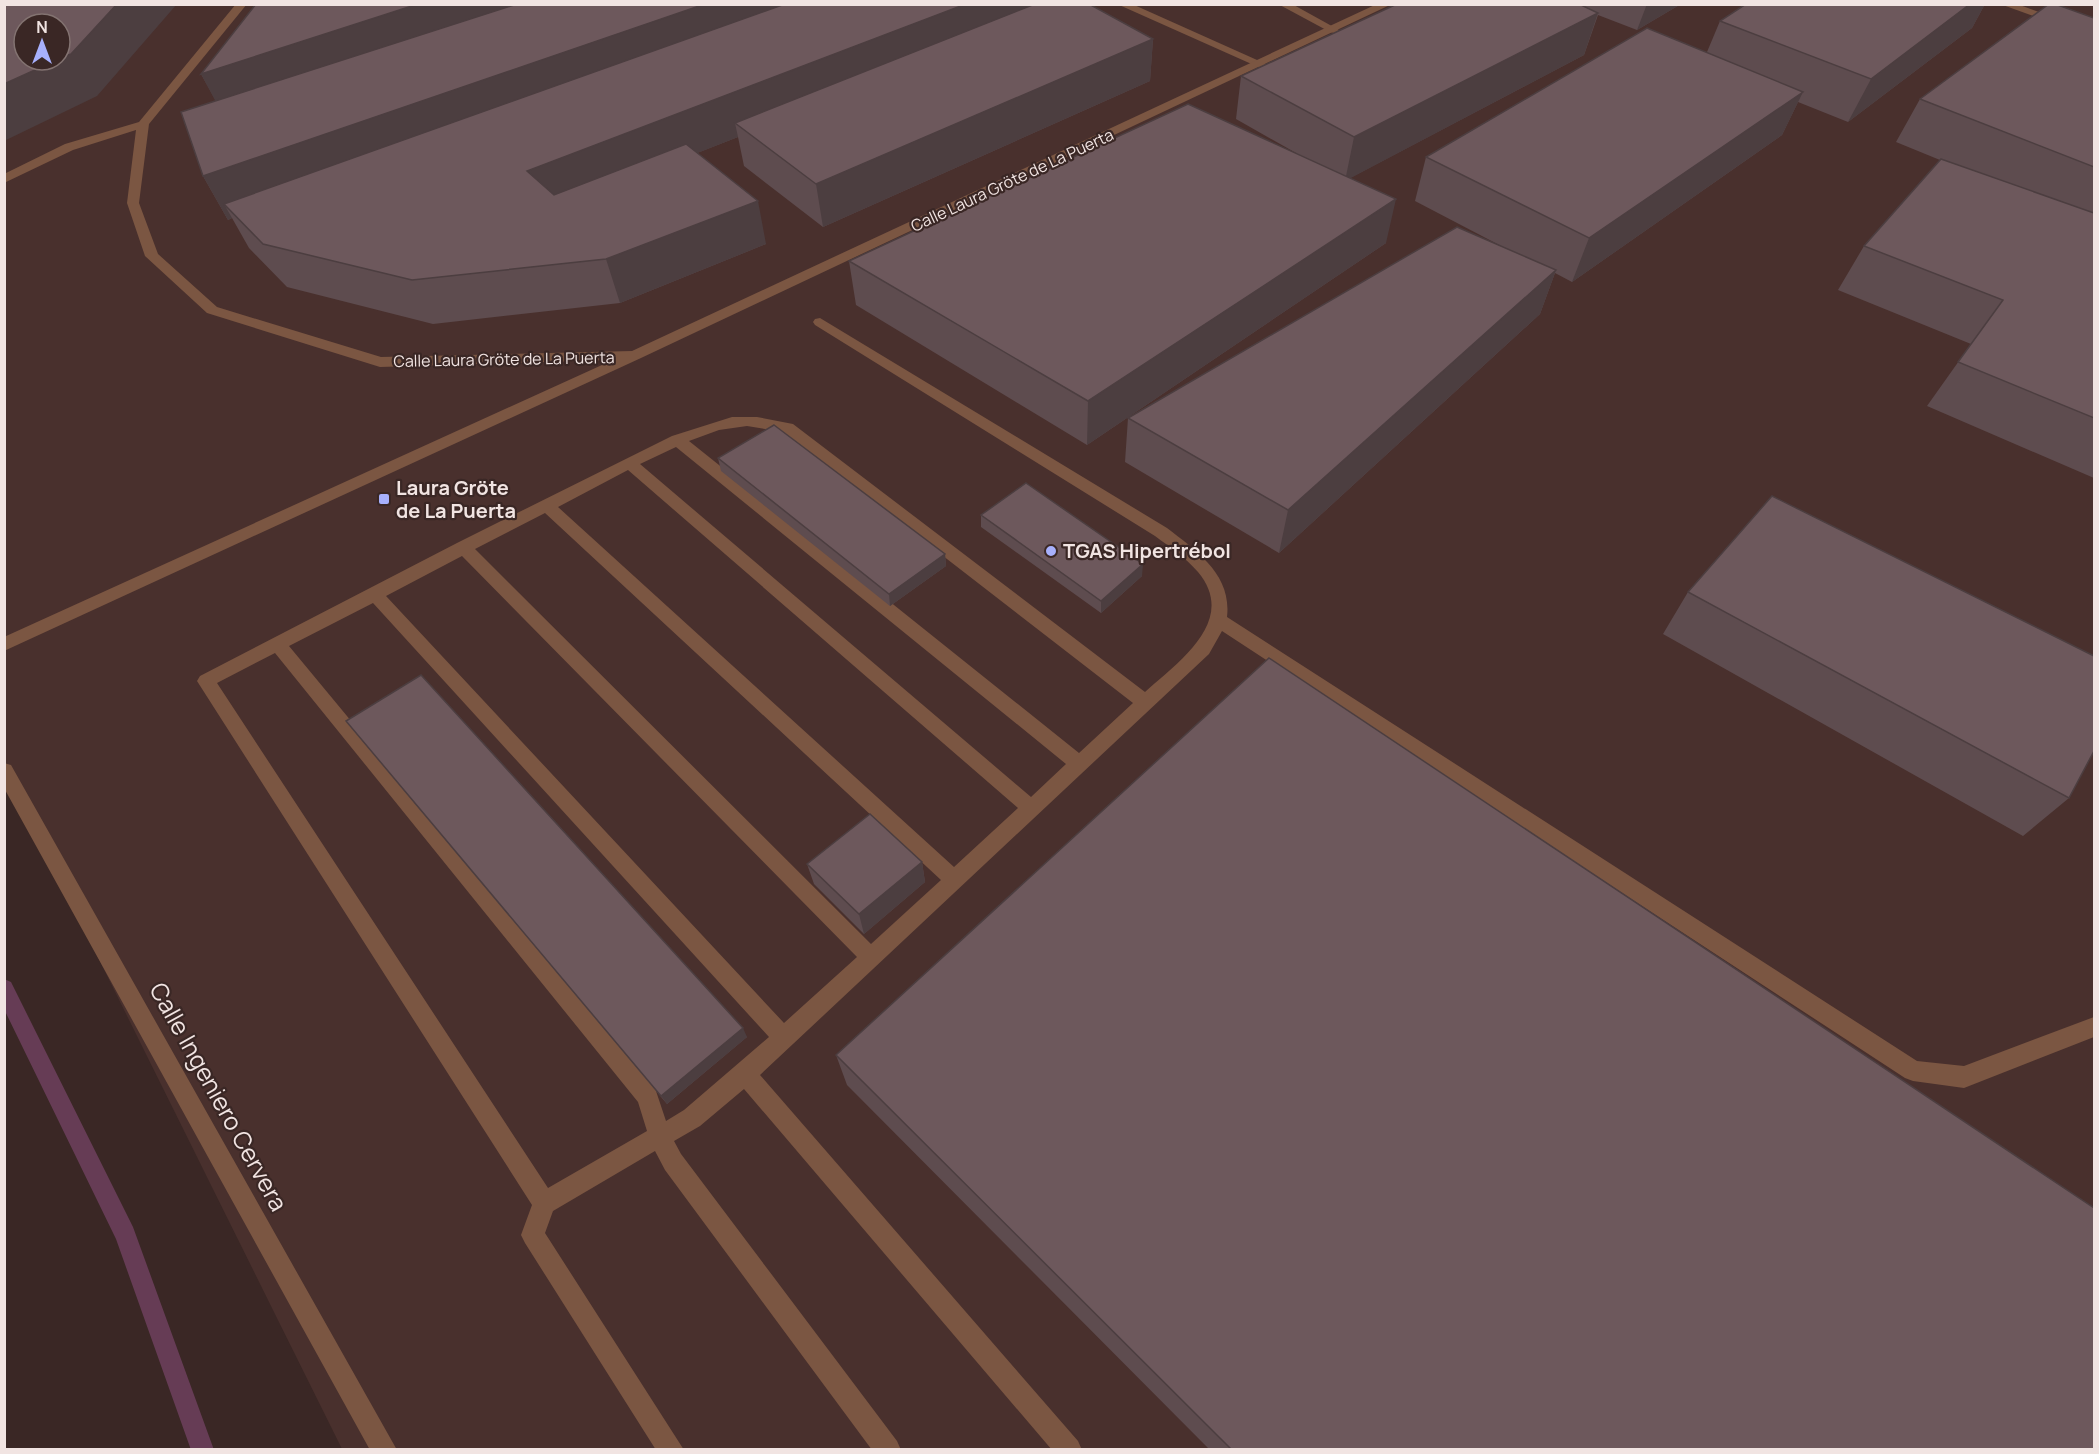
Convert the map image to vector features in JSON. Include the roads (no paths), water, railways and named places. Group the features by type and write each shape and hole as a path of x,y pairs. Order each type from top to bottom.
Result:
{"street":[{"path":"4,179 69,147 143,124 243,4"},
{"path":"1122,4 1260,64"},
{"path":"1283,4 1334,30"},
{"name":"Calle Laura Gröte de La Puerta","path":"4,645 636,355 1387,4"},
{"path":"2005,4 2094,35"},
{"name":"Calle Laura Gröte de La Puerta","path":"143,124 133,203 152,256 212,310 380,362 636,355"},
{"path":"671,1449 533,1235 544,1203 692,1118 745,1074 1203,649 1218,620 1219,590 1202,564 1161,532 820,322"},
{"path":"544,1203 206,681 629,463 677,441 728,424 764,422 788,428 1145,702"},
{"path":"677,441 1079,764"},
{"path":"629,463 1031,808"},
{"path":"546,506 955,880"},
{"path":"464,547 871,957"},
{"path":"374,593 783,1038"},
{"path":"1218,620 1912,1071 1964,1077 2094,1027"},
{"path":"277,643 647,1096 660,1137 673,1162 888,1449"},
{"name":"Calle Ingeniero Cervera","path":"4,770 384,1449"},
{"path":"745,1074 1070,1449"}],"waterway":[{"path":"4,988 125,1235 203,1450"}],"place":[{"name":"Laura Gröte de La Puerta","path":"384,499"},
{"name":"TGAS Hipertrébol","path":"1051,551"}]}
